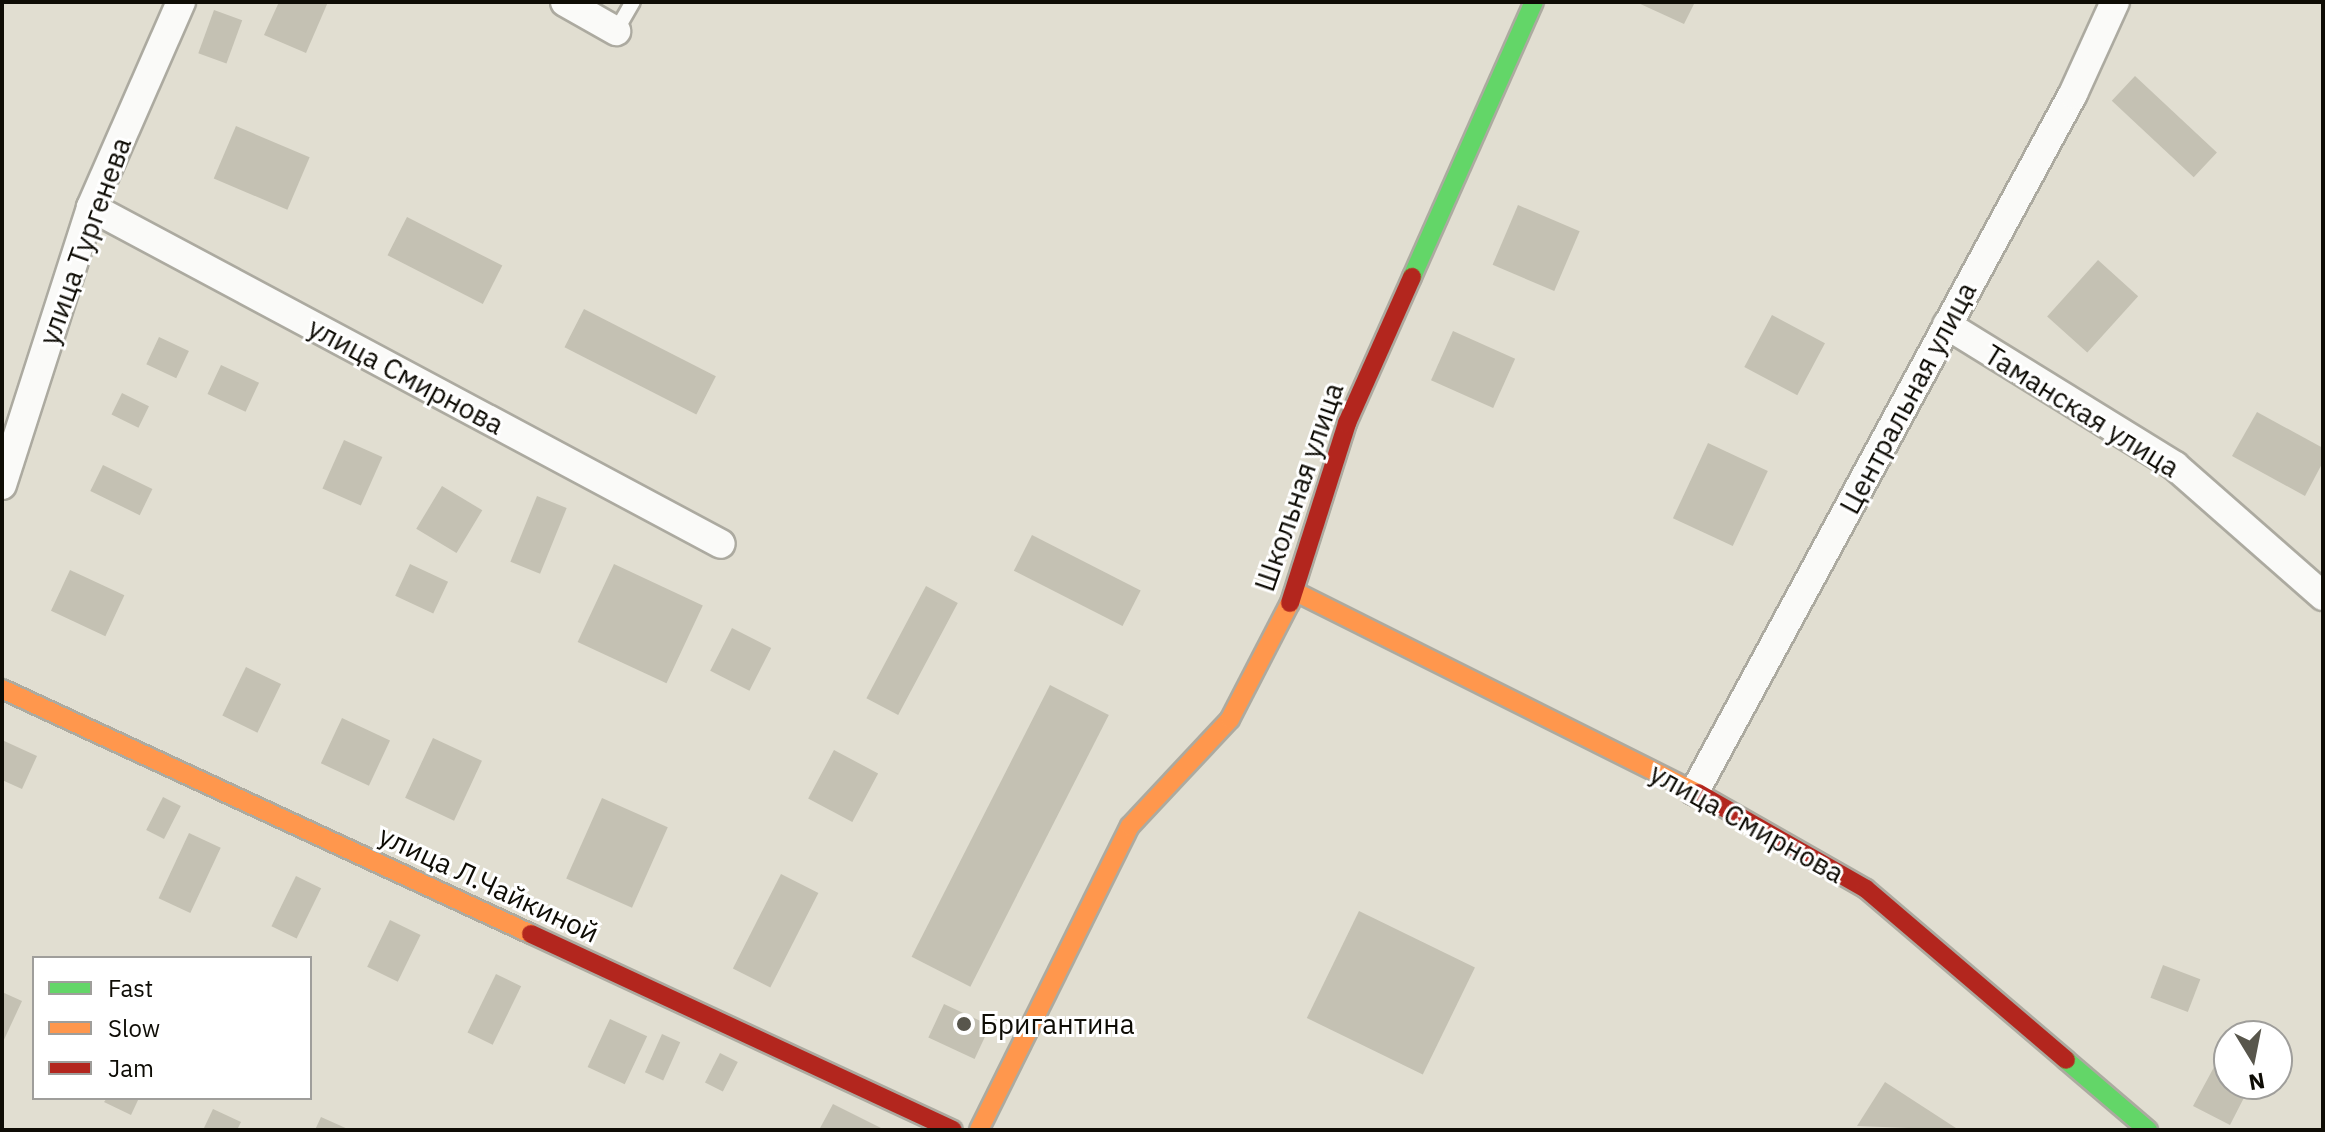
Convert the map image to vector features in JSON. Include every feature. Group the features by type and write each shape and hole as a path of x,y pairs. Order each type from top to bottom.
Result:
{"street":[{"name":"улица Тургенева","path":"2,485 91,207 181,2"},
{"path":"565,2 616,31"},
{"name":"Школьная улица","path":"979,1130 1130,826 1230,719 1296,592 1347,423 1534,2"},
{"name":"Центральная улица","path":"1695,791 2073,94 2115,2"},
{"name":"улица Смирнова","path":"91,207 721,544"},
{"name":"Таманская улица","path":"1947,325 2175,466 2323,596"},
{"name":"улица Смирнова","path":"1296,592 1695,791 1866,889 2148,1130"},
{"name":"улица Л.Чайкиной","path":"2,689 953,1130"}],"lane":[{"path":"616,31 633,2"}],"building":[{"path":"279,2 328,2 306,53 264,35"},
{"path":"1636,2 1695,2 1684,24"},
{"path":"214,10 242,20 226,63 198,53"},
{"path":"2135,76 2217,152 2194,177 2112,101"},
{"path":"236,126 310,157 287,210 214,178"},
{"path":"1518,205 1580,231 1554,291 1493,265"},
{"path":"407,217 502,266 483,304 387,255"},
{"path":"2098,260 2138,296 2087,353 2047,316"},
{"path":"584,309 716,376 696,415 564,347"},
{"path":"1772,315 1825,343 1797,395 1744,367"},
{"path":"1453,331 1515,359 1493,408 1431,380"},
{"path":"159,337 189,351 176,378 146,364"},
{"path":"221,365 259,383 246,412 207,394"},
{"path":"122,393 149,406 138,428 111,415"},
{"path":"2257,412 2323,448 2323,462 2305,496 2232,456"},
{"path":"344,440 382,457 361,506 322,488"},
{"path":"1708,443 1768,471 1733,546 1673,518"},
{"path":"103,465 152,489 140,515 90,491"},
{"path":"442,486 482,510 457,553 416,529"},
{"path":"537,496 567,508 540,574 510,562"},
{"path":"1032,535 1141,590 1123,626 1014,571"},
{"path":"410,564 448,582 433,613 395,596"},
{"path":"614,564 703,605 666,683 578,642"},
{"path":"70,570 124,595 105,636 51,611"},
{"path":"926,586 958,603 898,715 866,698"},
{"path":"732,628 771,648 749,691 710,671"},
{"path":"246,667 281,684 257,733 222,716"},
{"path":"1050,685 1109,715 970,987 912,957"},
{"path":"342,718 390,740 369,786 321,763"},
{"path":"433,738 482,761 454,821 405,798"},
{"path":"2,740 37,756 22,789 2,780"},
{"path":"834,750 878,773 852,822 808,799"},
{"path":"163,797 181,806 164,839 146,830"},
{"path":"602,798 668,827 632,908 566,878"},
{"path":"189,833 221,848 190,913 159,898"},
{"path":"781,874 818,893 770,988 733,968"},
{"path":"296,876 321,888 297,939 271,926"},
{"path":"1359,911 1475,968 1423,1075 1307,1018"},
{"path":"390,920 421,935 398,982 367,967"},
{"path":"2163,965 2200,979 2188,1012 2150,998"},
{"path":"496,974 521,986 493,1045 468,1032"},
{"path":"2,992 22,1001 2,1044"},
{"path":"944,1004 990,1026 975,1059 928,1038"},
{"path":"610,1019 647,1036 625,1084 588,1067"},
{"path":"662,1034 680,1042 663,1081 645,1072"},
{"path":"720,1053 738,1062 723,1091 705,1082"},
{"path":"2213,1069 2213,1100 2243,1100 2230,1125 2193,1106"},
{"path":"1885,1082 1959,1130 1857,1126"},
{"path":"106,1100 138,1100 131,1115 104,1102"},
{"path":"833,1104 885,1130 819,1130"},
{"path":"213,1109 241,1122 237,1130 203,1130"},
{"path":"321,1117 350,1130 315,1130"}],"traffic: fast":[{"path":"1412,277 1534,2"},
{"path":"2066,1060 2148,1130"}],"traffic: slow":[{"path":"1296,592 1698,793"},
{"path":"979,1130 1130,826 1230,719 1290,603"},
{"path":"2,689 531,934"}],"traffic: jam":[{"path":"1290,603 1347,423 1412,277"},
{"path":"1698,793 1866,889 2066,1060"},
{"path":"531,934 953,1130"}],"place":[{"name":"Бригантина","path":"964,1024"}]}
